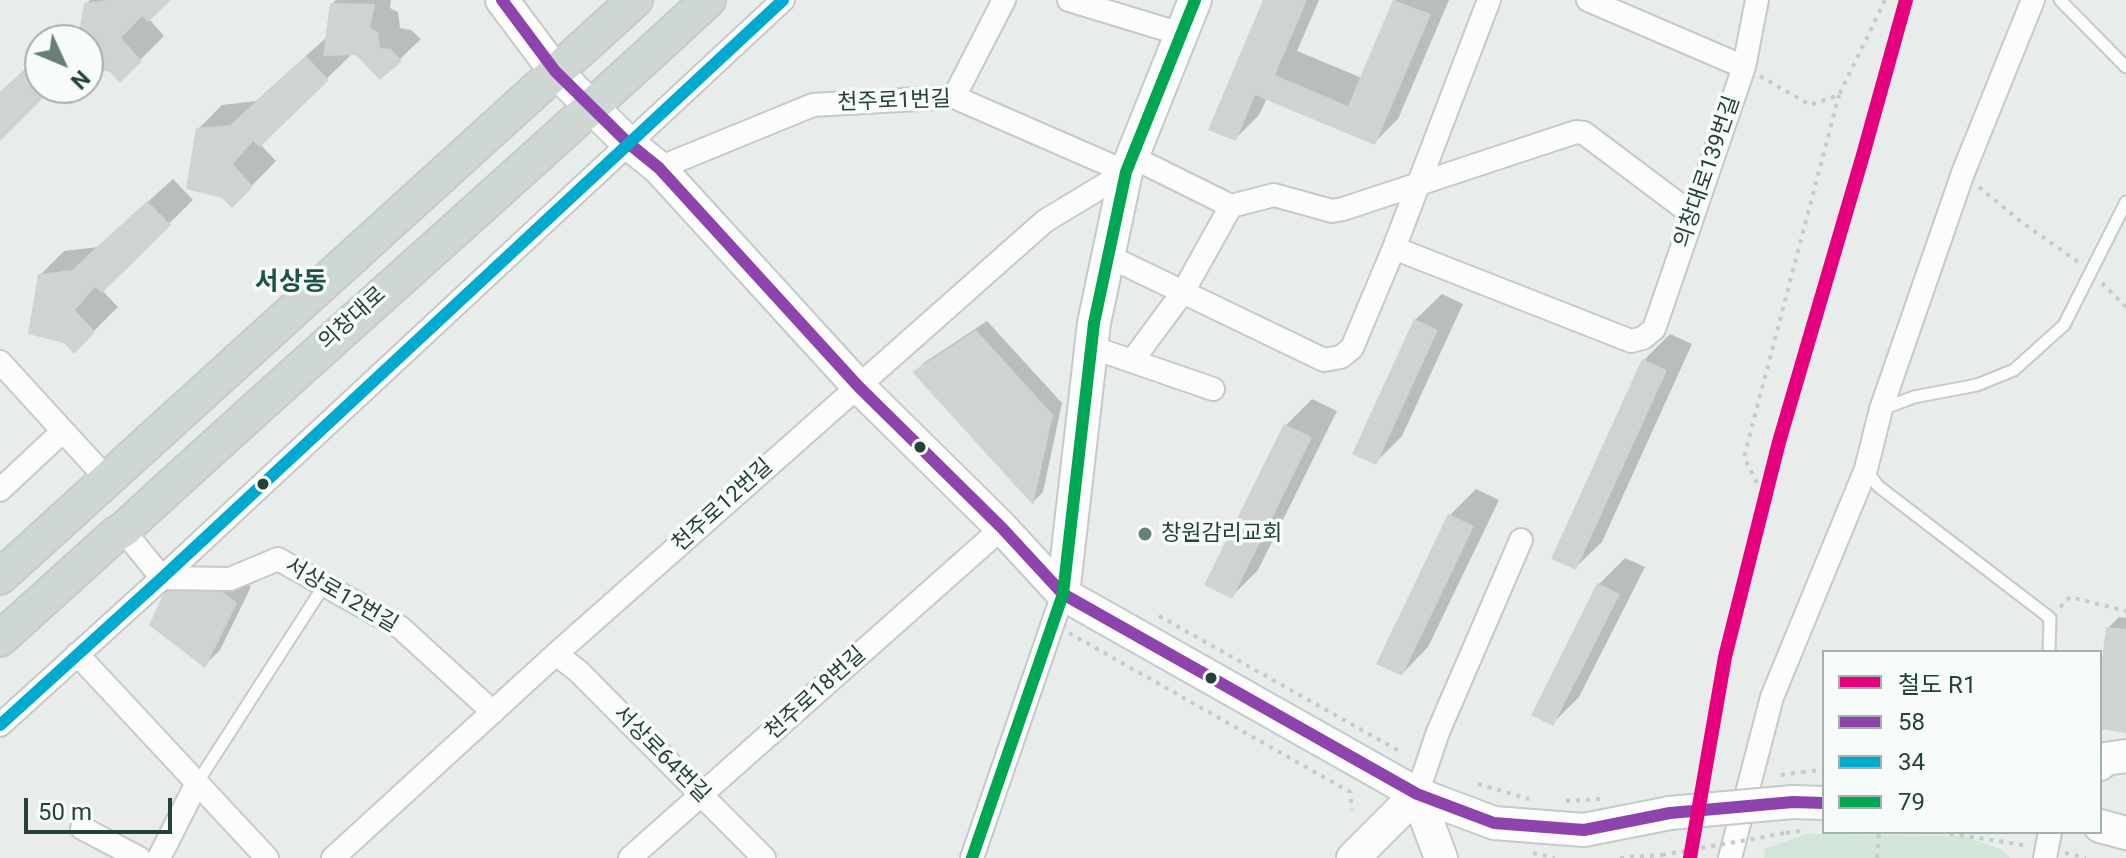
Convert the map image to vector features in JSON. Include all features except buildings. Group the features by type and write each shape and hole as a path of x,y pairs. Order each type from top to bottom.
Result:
{"main road":[{"path":"0,577 635,0"},
{"name":"의창대로","path":"0,639 307,360 591,109 708,0"},
{"path":"1063,594 1091,347 1108,256 1129,164 1195,0"},
{"path":"506,1 555,71 591,109 659,168 858,386 1002,528 1063,594 1417,794 1494,823 1584,830 1806,792"},
{"path":"2102,762 2126,756"},
{"path":"1353,858 1417,794"},
{"path":"1417,794 1441,858"},
{"path":"2102,827 2126,833"}],"street":[{"path":"0,725 783,0"},
{"path":"954,97 1004,0"},
{"path":"1069,0 1181,34"},
{"path":"1108,256 1324,360 1341,357 1352,348 1394,248 1489,0"},
{"path":"1588,0 1641,11 1744,67"},
{"name":"의창대로139번길","path":"1394,248 1631,341 1643,338 1654,329 1744,67 1757,0"},
{"path":"1730,858 1772,697 1866,469 1881,409 1963,173 2033,0"},
{"name":"천주로1번길","path":"659,168 813,105 954,97 1231,206"},
{"path":"1132,361 1183,292 1231,206 1274,195 1332,211 1576,132 1584,133 1693,215"},
{"name":"천주로12번길","path":"333,858 556,654 1045,221 1129,164"},
{"path":"1091,347 1213,389"},
{"path":"0,362 107,479"},
{"path":"0,490 63,431"},
{"name":"천주로18번길","path":"630,858 1002,528"},
{"path":"123,530 162,578"},
{"path":"1417,794 1438,732 1521,540"},
{"name":"서상로12번길","path":"162,578 230,579 278,559 401,628 493,712"},
{"path":"972,858 1063,594"},
{"path":"77,654 267,858"},
{"name":"서상로64번길","path":"556,654 578,671 764,858"},
{"path":"159,858 197,783"},
{"path":"82,828 139,858"}],"lane":[{"path":"2060,0 2126,67"},
{"path":"1881,409 1914,397 1977,385 2014,370 2064,325 2126,202"},
{"path":"1866,469 1878,486 2050,618 2049,650"},
{"path":"197,783 325,584"}],"path":[{"path":"1757,483 1744,457 1839,95 1885,0"},
{"path":"1744,67 1810,105 1839,95"},
{"path":"1963,173 2020,221 2090,271 2126,307"},
{"path":"2050,618 2070,597 2126,611"},
{"path":"1150,612 1401,752"},
{"path":"1053,624 1350,792 1352,810"},
{"path":"1806,792 1822,772"},
{"path":"1478,784 1530,799"},
{"path":"1557,802 1614,798"},
{"path":"1620,858 1662,855 1786,833"},
{"path":"1877,858 1879,834"},
{"path":"1954,834 2047,847 2086,858"}],"green space":[{"path":"1805,834 1964,836 2001,849 2010,858 1764,858 1765,849"}],"rail line":[{"name":"R1","path":"1690,858 1725,657 1779,442 1906,0"}],"transit line":[{"name":"58","path":"502,0 555,71 627,142 659,168 858,386 1002,528 1063,594 1417,794 1494,823 1584,830 1670,813 1793,802 1822,803"},
{"name":"34","path":"0,725 783,0"},
{"name":"79","path":"972,858 1063,594 1094,323 1126,172 1195,0"}],"place":[{"name":"창원감리교회","path":"1145,534"}],"district":[{"name":"서상동","path":"291,283"}]}
